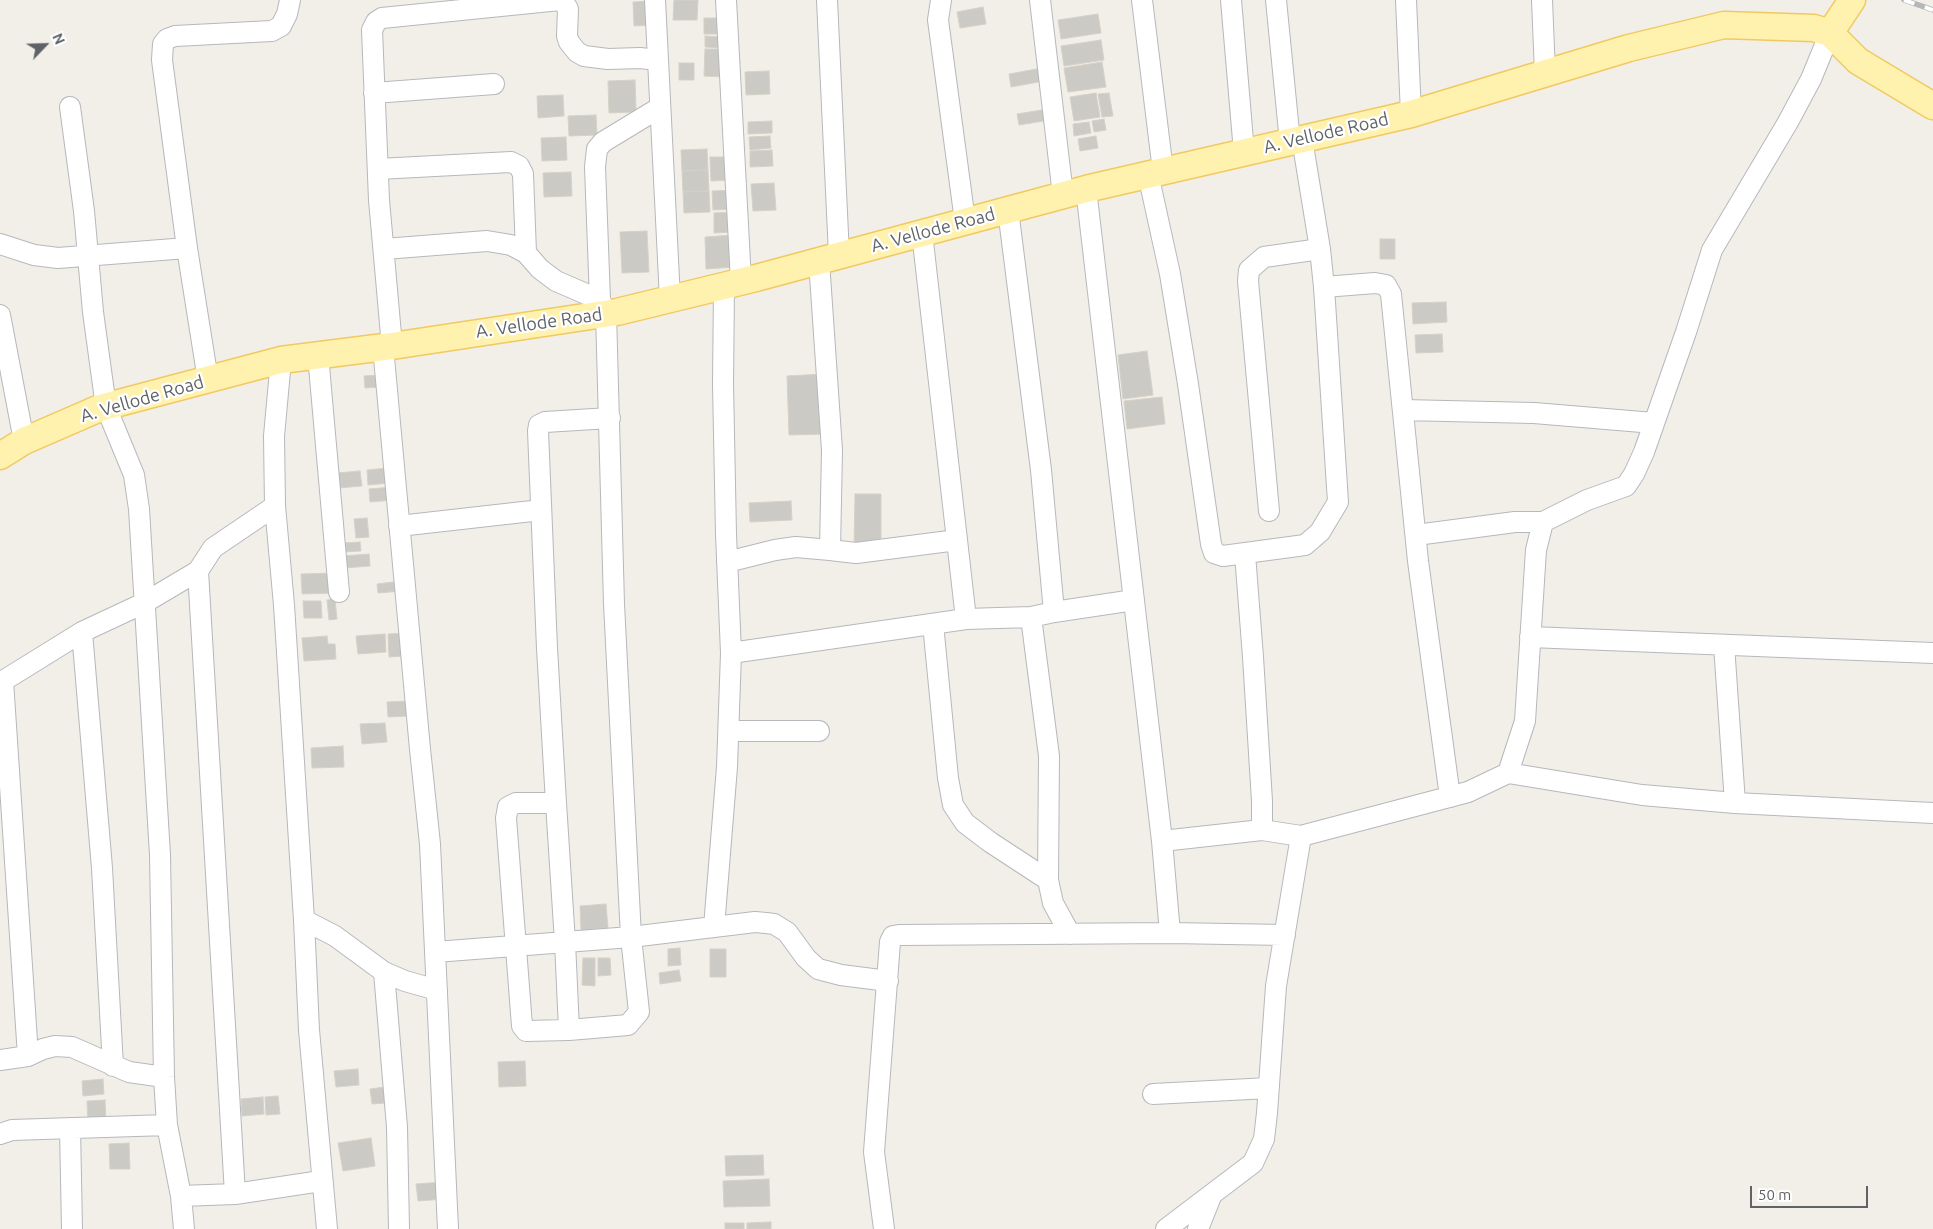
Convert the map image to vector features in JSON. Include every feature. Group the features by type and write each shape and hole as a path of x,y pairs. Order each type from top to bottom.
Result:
{"main road":[{"path":"1852,0 1830,33 1858,61 1933,106"},
{"name":"A. Vellode Road","path":"0,456 24,442 106,407 280,360 388,347 603,307 670,299 1075,192 1411,114 1628,48 1724,25 1814,28 1830,33"}],"street":[{"path":"208,380 187,248 162,60 163,44 166,39 175,36 272,32 281,26 287,14 290,0"},
{"path":"448,1229 430,844 400,526 388,347 372,30 376,22 382,18 560,0 566,4 568,9 567,36 577,52 584,56 608,59 640,58 657,60"},
{"path":"655,0 670,299"},
{"path":"714,927 727,767 731,653 723,384 732,284 726,0"},
{"path":"826,0 832,450 830,550"},
{"path":"940,0 938,20 965,221"},
{"path":"1040,0 1075,192 1134,600 1162,841 1170,933"},
{"path":"1142,0 1156,173 1170,274 1211,544 1214,553 1223,556 1305,545 1320,532 1338,502 1320,249 1296,140 1276,0"},
{"path":"1231,0 1244,152"},
{"path":"1406,0 1411,114"},
{"path":"1542,0 1545,73"},
{"path":"1416,536 1515,522 1543,522 1587,500 1626,486 1634,474 1654,423 1712,250 1788,122 1811,79 1830,33"},
{"path":"374,93 494,84"},
{"path":"70,107 93,312 106,407 134,475 139,510 160,855 164,1077 167,1125 181,1196 184,1229"},
{"path":"556,803 516,803 508,807 506,818 522,1026 526,1031 569,1030 628,1025 639,1012 631,937 614,604 610,418 595,167 597,149 602,142 659,108"},
{"path":"378,169 512,162 519,166 523,174 526,253"},
{"path":"1008,210 1041,470 1054,612"},
{"path":"922,233 966,618"},
{"path":"384,249 488,241 511,245 526,253 540,269 556,281 603,307"},
{"path":"0,244 34,255 58,258 187,248"},
{"path":"1269,511 1248,280 1249,270 1264,258 1320,249"},
{"path":"1324,286 1375,283 1386,286 1392,294 1416,536 1450,797"},
{"path":"0,315 24,442"},
{"path":"318,356 339,592"},
{"path":"280,360 274,436 275,506 284,605 309,1030 321,1181 327,1229"},
{"path":"1403,410 1534,414 1654,423"},
{"path":"569,1030 547,648 538,431 539,425 545,422 610,418"},
{"path":"28,1056 2,679 82,632 144,603 198,571 213,548 275,506"},
{"path":"400,526 541,510"},
{"path":"1508,773 1525,721 1536,550 1543,522"},
{"path":"727,562 775,550 796,548 856,553 957,540"},
{"path":"1245,554 1255,676 1262,830"},
{"path":"198,571 235,1194"},
{"path":"731,653 966,618 1031,617 1134,600"},
{"path":"1031,617 1049,756 1048,880 1053,903 1070,934"},
{"path":"933,624 948,778 953,805 965,823 990,842 1048,880"},
{"path":"82,632 102,868 113,1066"},
{"path":"1530,636 1933,653"},
{"path":"1724,645 1734,803"},
{"path":"729,731 819,731"},
{"path":"1162,841 1262,830 1300,836 1468,792 1508,773 1642,795 1734,803 1933,813"},
{"path":"1166,1229 1253,1163 1264,1139 1276,986 1300,836"},
{"path":"304,920 335,936 384,972 405,981 437,990"},
{"path":"435,952 631,937 755,922 774,924 787,932 806,958 818,969 841,975 888,981"},
{"path":"884,1229 874,1152 890,942 893,936 1170,933 1285,935"},
{"path":"384,972 396,1127 399,1229"},
{"path":"0,1060 28,1056 55,1046 72,1047 129,1072 164,1077"},
{"path":"1152,1094 1269,1088"},
{"path":"0,1134 12,1130 167,1125"},
{"path":"70,1128 72,1229"},
{"path":"181,1196 235,1194 321,1181"},
{"path":"1198,1229 1212,1193"}],"building":[{"path":"674,0 698,0 697,20 673,20"},
{"path":"654,1 655,25 634,26 633,2"},
{"path":"983,7 986,24 960,28 957,12"},
{"path":"1098,14 1101,33 1061,39 1058,20"},
{"path":"704,18 723,18 723,34 704,34"},
{"path":"705,36 721,37 721,48 705,47"},
{"path":"1101,40 1104,60 1064,66 1061,46"},
{"path":"705,49 725,49 724,77 704,76"},
{"path":"1102,62 1106,87 1068,92 1064,68"},
{"path":"679,63 694,63 694,80 679,80"},
{"path":"1042,68 1044,81 1011,87 1009,74"},
{"path":"769,71 770,94 746,95 745,72"},
{"path":"635,80 636,112 609,113 608,81"},
{"path":"1096,93 1100,117 1074,121 1070,97"},
{"path":"1109,93 1113,116 1102,117 1098,94"},
{"path":"563,95 564,116 538,118 537,96"},
{"path":"1048,109 1050,120 1019,125 1017,114"},
{"path":"596,115 597,135 569,136 568,116"},
{"path":"1104,119 1106,130 1094,132 1092,121"},
{"path":"772,121 772,133 748,134 748,122"},
{"path":"1089,122 1091,133 1074,136 1073,124"},
{"path":"770,136 771,148 750,150 749,137"},
{"path":"1096,136 1098,148 1080,151 1078,139"},
{"path":"566,137 567,160 542,161 541,138"},
{"path":"707,149 708,170 682,171 681,150"},
{"path":"772,150 773,166 750,167 750,151"},
{"path":"710,157 732,157 733,180 711,181"},
{"path":"708,170 709,191 683,192 682,171"},
{"path":"571,172 572,196 544,197 543,173"},
{"path":"774,183 776,210 753,211 751,184"},
{"path":"734,190 735,209 713,210 712,191"},
{"path":"709,191 710,212 684,213 683,192"},
{"path":"735,212 736,232 714,233 714,213"},
{"path":"647,231 649,272 622,273 620,232"},
{"path":"733,235 735,267 706,269 705,237"},
{"path":"1380,239 1395,239 1395,259 1380,259"},
{"path":"1446,302 1447,322 1413,324 1412,303"},
{"path":"1442,334 1443,352 1416,353 1415,335"},
{"path":"1147,351 1153,395 1123,399 1118,355"},
{"path":"823,374 826,434 789,435 787,376"},
{"path":"381,375 382,387 365,388 364,376"},
{"path":"1162,397 1165,424 1127,429 1124,401"},
{"path":"388,468 390,483 368,485 367,470"},
{"path":"360,471 362,486 339,488 337,473"},
{"path":"392,487 394,500 370,502 369,489"},
{"path":"855,494 881,494 881,547 854,546"},
{"path":"791,501 792,520 750,522 749,503"},
{"path":"367,518 369,537 356,538 354,519"},
{"path":"360,542 361,551 343,552 342,543"},
{"path":"369,554 370,566 344,568 343,556"},
{"path":"334,573 335,593 302,594 301,574"},
{"path":"401,581 402,591 378,593 377,584"},
{"path":"335,599 337,619 329,620 327,600"},
{"path":"303,601 321,601 322,618 304,618"},
{"path":"406,633 408,656 389,657 388,634"},
{"path":"385,634 386,652 358,654 356,636"},
{"path":"327,636 328,644 335,644 336,659 304,661 302,638"},
{"path":"409,701 409,716 388,717 387,702"},
{"path":"385,723 387,742 362,744 360,724"},
{"path":"343,746 344,767 312,768 311,748"},
{"path":"606,904 608,928 581,930 580,906"},
{"path":"680,948 681,965 668,966 668,949"},
{"path":"710,949 726,949 726,977 710,977"},
{"path":"583,958 595,958 595,986 582,985"},
{"path":"598,958 610,958 611,975 598,976"},
{"path":"679,970 681,981 660,984 659,973"},
{"path":"525,1061 526,1086 499,1087 498,1062"},
{"path":"358,1069 359,1085 336,1087 334,1071"},
{"path":"103,1079 104,1094 83,1096 82,1081"},
{"path":"384,1087 386,1103 372,1104 370,1089"},
{"path":"278,1096 280,1114 266,1115 265,1097"},
{"path":"263,1097 264,1114 242,1116 241,1099"},
{"path":"105,1100 106,1122 88,1123 87,1101"},
{"path":"371,1138 375,1166 343,1171 338,1143"},
{"path":"129,1143 130,1169 110,1169 109,1144"},
{"path":"763,1155 764,1175 726,1176 725,1156"},
{"path":"769,1179 770,1206 724,1207 723,1181"},
{"path":"443,1182 444,1199 418,1201 416,1184"},
{"path":"771,1222 771,1229 747,1229 747,1223"},
{"path":"725,1223 744,1223 744,1229 725,1229"}],"railway":[{"path":"1904,0 1933,10"}]}
